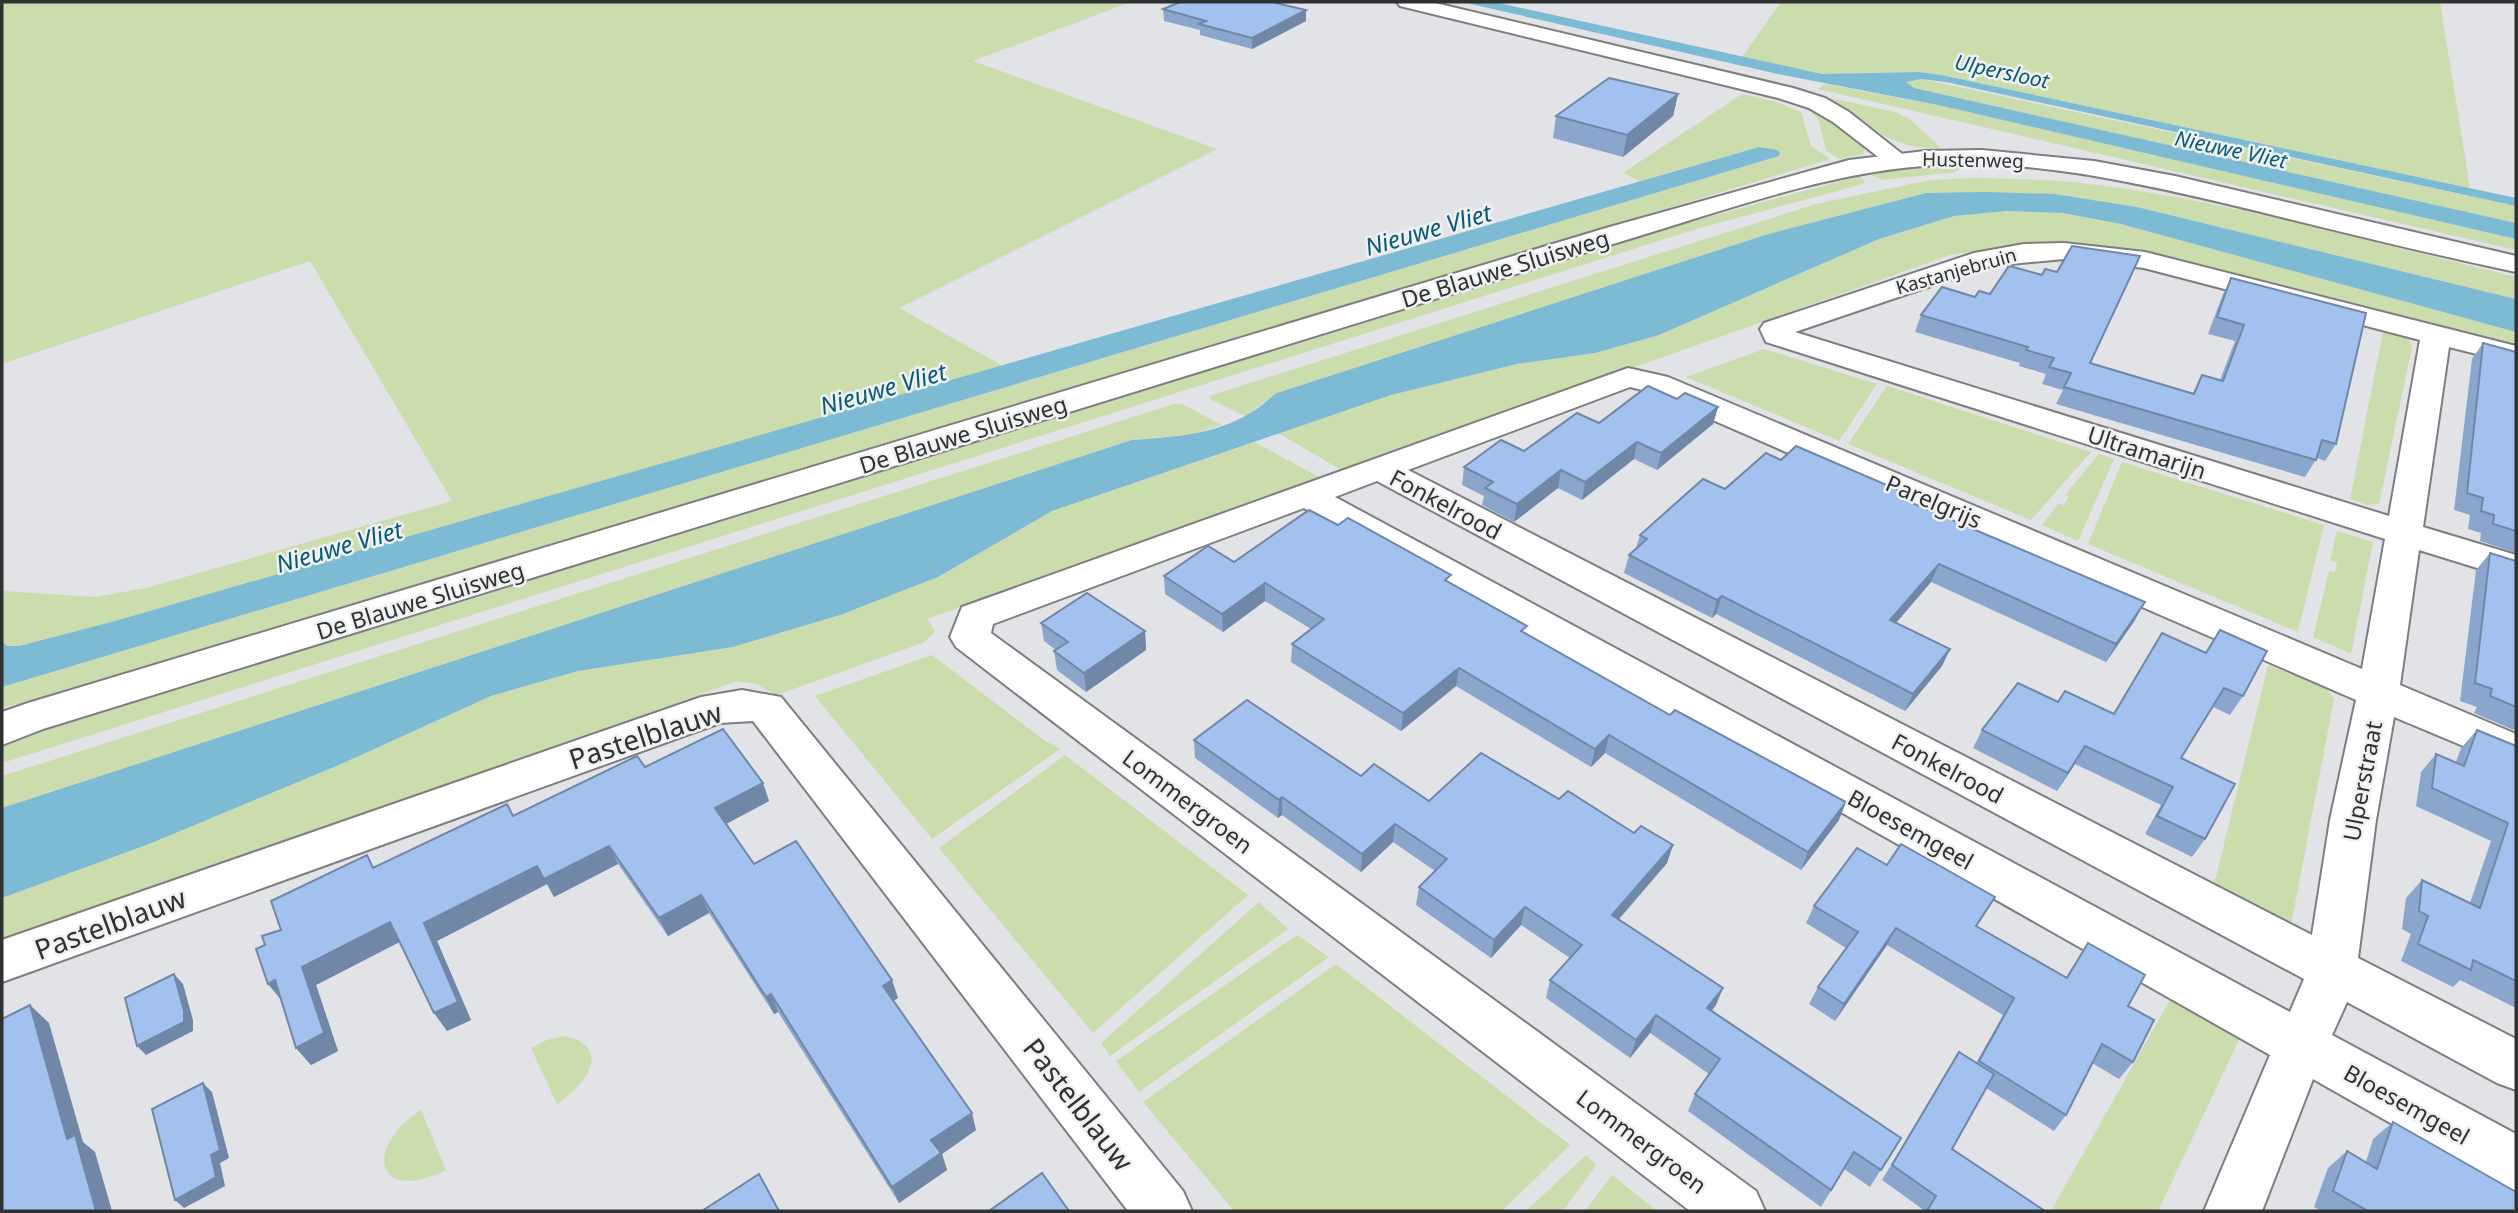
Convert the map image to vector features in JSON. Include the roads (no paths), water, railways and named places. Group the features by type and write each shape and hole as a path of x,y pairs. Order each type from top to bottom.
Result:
{"street":[{"name":"Hustenweg","path":"1408,2 1806,99 1841,117 1899,161 1982,158 2094,168 2175,184 2516,264"},
{"name":"De Blauwe Sluisweg","path":"11,723 1616,234 1849,167 1899,161"},
{"name":"Kastanjebruin","path":"1777,336 1775,329 1984,259 2020,251 2066,249 2145,260 2516,355"},
{"name":"Ulperstraat","path":"2233,1211 2300,1045 2320,1006 2332,969 2353,820 2378,693 2436,334"},
{"name":"Ultramarijn","path":"1777,336 2516,568"},
{"name":"Parelgrijs","path":"1343,482 1628,377 1657,384 1776,434 2516,752"},
{"name":"Fonkelrood","path":"1343,482 2332,969 2516,1066"},
{"name":"Bloesemgeel","path":"1343,482 2300,1045 2516,1164"},
{"name":"Lommergroen","path":"1343,482 976,616 970,637 1736,1211"},
{"name":"Pastelblauw","path":"2,961 716,708 742,705 766,708 1163,1211"}],"water":[{"path":"1462,2 1494,2 1822,74 1920,72 1946,76 2516,198 2516,206 1946,82 1921,79 1906,82 1914,88 2516,223 2516,239 1938,105 1778,74"},
{"path":"1759,147 1777,150 1779,156 2,687 2,642 7,646 19,646 115,621"},
{"path":"1926,193 2055,194 2137,207 2516,299 2516,332 2121,224 2063,213 2007,211 1954,216 1879,239 1659,335 1595,353 1517,364 1391,395 1052,511 938,577 840,615 733,647 578,671 491,696 339,765 149,844 2,898 2,808 1132,440 1192,434 1222,426 1254,411 1277,393 1765,235"}],"water label":[{"name":"Ulpersloot","path":"2002,71"},
{"name":"Nieuwe Vliet","path":"2231,149"},
{"name":"Nieuwe Vliet","path":"1428,229"},
{"name":"Nieuwe Vliet","path":"883,388"},
{"name":"Nieuwe Vliet","path":"339,546"}]}
